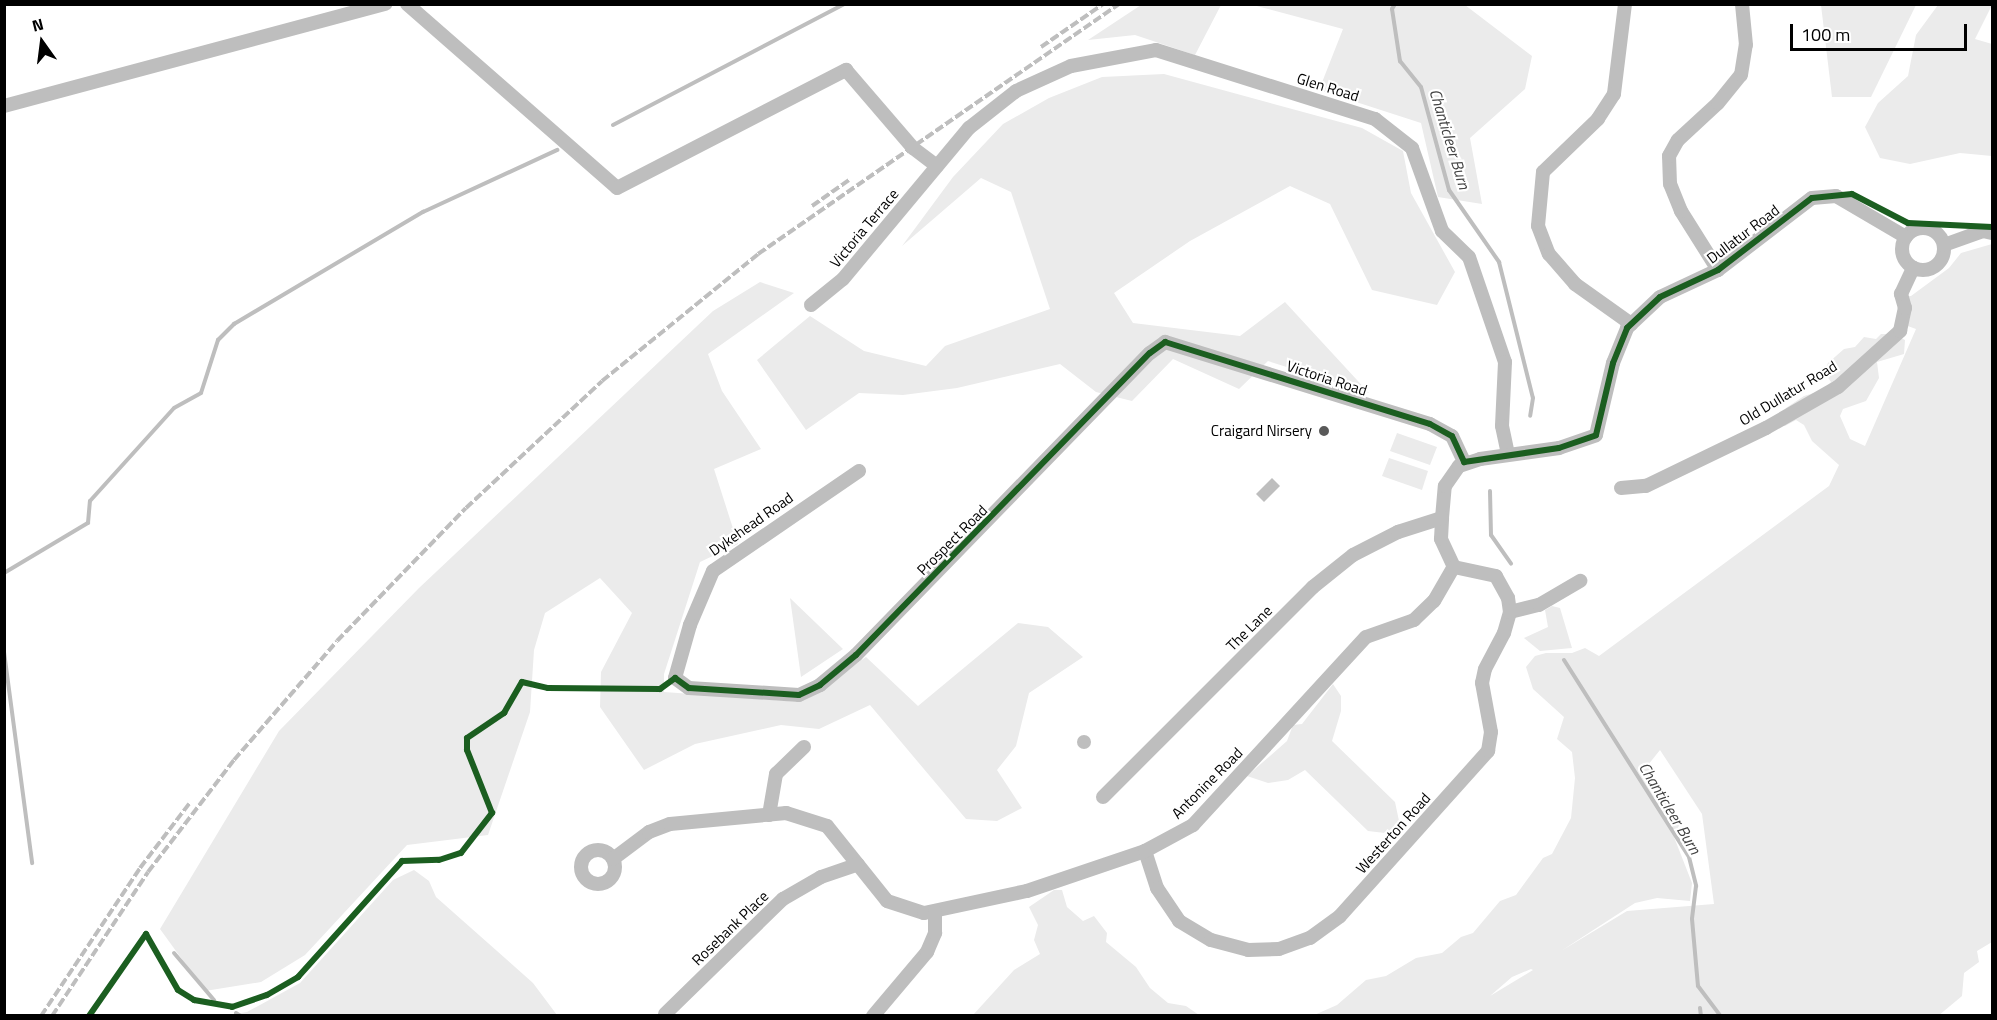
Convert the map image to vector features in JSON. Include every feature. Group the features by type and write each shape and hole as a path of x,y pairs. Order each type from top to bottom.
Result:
{"street":[{"path":"4,106 386,4"},
{"path":"407,4 617,188 846,70 913,148 938,166"},
{"path":"1626,4 1614,94 1598,119 1543,172 1538,226 1549,254 1575,284 1631,324"},
{"path":"1718,270 1681,211 1670,184 1669,156 1678,140 1718,104 1742,75 1746,45 1742,4"},
{"name":"Glen Road","path":"938,166 969,129 1016,91 1071,66 1156,50 1374,119 1412,148 1443,231 1469,257 1505,362 1502,426 1508,454"},
{"name":"Victoria Terrace","path":"811,305 843,279 938,166"},
{"name":"Dullatur Road","path":"1508,454 1559,448 1596,435 1613,363 1631,324 1660,297 1718,270 1812,198 1836,196 1906,237"},
{"path":"1923,228 1934,232 1944,245 1937,265 1923,271 1913,268 1902,253 1906,237 1923,228"},
{"path":"1944,245 1983,231 1992,233"},
{"name":"Old Dullatur Road","path":"1620,488 1646,486 1766,428 1838,387 1900,331 1905,308 1901,294 1913,268"},
{"name":"Victoria Road","path":"1165,342 1430,424 1452,436 1464,462"},
{"name":"Prospect Road","path":"799,695 820,685 856,655 1149,352 1165,342"},
{"path":"1508,454 1464,462 1445,486 1441,539 1454,567 1496,576 1508,598 1510,612 1539,604 1580,581"},
{"name":"Dykehead Road","path":"799,695 689,687 675,678 690,625 713,571 860,471"},
{"name":"The Lane","path":"1104,797 1313,587 1353,555 1398,532 1442,518"},
{"name":"Antonine Road","path":"613,859 649,832 670,824 786,813 827,826 887,901 935,912 1027,891 1145,851 1193,825 1366,637 1414,620 1434,601 1454,567"},
{"name":"Westerton Road","path":"1145,851 1157,888 1179,921 1211,940 1248,950 1279,949 1310,938 1340,916 1371,884 1488,751 1491,732 1482,683 1510,612"},
{"path":"769,815 776,774 804,747"},
{"name":"Rosebank Place","path":"665,1014 783,899 821,877 858,864"},
{"path":"873,1016 927,952 935,933 935,912"}],"shaded area":[{"path":"1141,5 1221,5 1195,55 1135,35 1088,40"},
{"path":"1253,5 1465,5 1532,56 1525,89 1470,138 1482,204 1438,197 1421,123 1319,90 1343,29"},
{"path":"1821,5 1916,5 1871,97 1832,97"},
{"path":"1938,5 1992,5 1975,39 1992,44 1992,156 1960,153 1910,164 1880,158 1865,127 1878,103 1908,76 1916,35"},
{"path":"1164,74 1362,128 1403,151 1411,193 1455,272 1437,305 1372,290 1330,204 1290,186 1190,241 1114,293 1133,323 1240,336 1285,302 1369,393 1268,361 1239,389 1173,359 1132,401 1096,392 1060,364 957,388 903,395 859,393 806,430 757,360 810,316 864,351 926,366 945,346 1050,309 1011,192 981,178 902,246 953,177 1003,124 1049,98 1102,77"},
{"path":"1992,244 1992,942 1977,951 1979,962 1964,973 1962,996 1938,1016 1312,1016 1337,1005 1366,980 1386,976 1416,958 1442,953 1461,937 1473,933 1500,901 1516,895 1543,858 1552,854 1571,818 1575,778 1572,752 1557,739 1564,717 1533,689 1526,667 1535,656 1546,653 1572,653 1585,648 1599,656 1829,486 1839,465 1812,441 1804,425 1796,420 1785,426 1780,423 1786,408 1804,396 1824,390 1831,382 1824,372 1828,363 1844,349 1855,347 1864,337 1876,339 1881,334 1894,334 1905,340 1904,354 1877,362 1879,378 1866,401 1843,409 1840,416 1850,439 1865,446 1916,329 1905,325 1906,296 1911,296 1949,268 1961,253","holes":["1660,750 1702,814 1714,904 1627,911 1561,951 1635,903 1657,898 1690,901 1692,883 1674,837 1681,821 1648,765","1533,970 1490,996 1512,977"]},
{"path":"760,282 794,293 708,354 722,391 761,449 714,469 738,544 700,562 664,674 664,692 800,702 866,657 918,706 1018,623 1048,627 1083,657 1029,693 1016,746 997,770 1022,808 997,821 966,819 870,705 819,729 781,725 695,744 644,770 600,707 601,672 632,613 600,578 545,613 534,650 530,712 488,835 407,845 305,955 261,982 205,991 160,929 279,731 419,588 713,311"},
{"path":"1397,433 1437,447 1430,465 1390,451"},
{"path":"1389,458 1428,471 1422,490 1382,476"},
{"path":"1272,478 1280,486 1264,502 1256,494"},
{"path":"790,598 843,649 801,677"},
{"path":"1552,606 1560,608 1572,648 1540,651 1524,638 1548,627 1545,610"},
{"path":"1333,684 1341,696 1341,711 1332,741 1395,802 1402,835 1368,831 1305,770 1288,780 1268,783 1247,776 1287,741 1293,725 1302,724"},
{"path":"1081,735 1087,735 1091,742 1087,749 1081,749 1077,745 1077,739"},
{"path":"414,870 429,881 436,897 533,983 557,1015 229,1015 247,1012 300,983 393,880"},
{"path":"1054,890 1062,890 1067,907 1083,921 1094,916 1107,933 1106,942 1136,967 1150,988 1168,1003 1186,1006 1199,1015 973,1015 1014,970 1040,954 1034,940 1038,925 1029,907"}],"waterway":[{"path":"613,125 844,4"},
{"name":"Chanticleer Burn","path":"1395,4 1392,9 1400,61 1421,87 1449,190 1499,262 1533,398 1530,416"},
{"path":"4,573 88,523 90,501 174,408 201,393 218,340 234,324 423,212 557,150"},
{"name":"Chanticleer Burn","path":"1490,491 1491,535 1511,564"},
{"path":"4,652 32,863"},
{"name":"Chanticleer Burn","path":"1564,660 1689,857 1696,886 1692,919 1698,986 1721,1016"},
{"path":"174,953 214,1000"},
{"name":"Chanticleer Burn","path":"1700,1008 1701,1016"},
{"path":"236,1013 241,1016"}],"railway":[{"path":"1041,47 1103,4"},
{"path":"52,1016 148,872 234,760 337,641 466,508 602,381 758,254 1119,4"},
{"path":"812,206 849,180"},
{"path":"41,1016 140,868 189,804"}],"cycle path":[{"path":"89,1016 146,934 178,990 194,1000 232,1007 267,995 298,977 402,861 439,860 461,853 492,813 467,750 467,738 504,713 522,682 548,688 660,689 675,678 689,688 799,695 820,685 856,655 1150,353 1165,342 1430,424 1452,436 1464,462 1559,448 1596,435 1613,363 1627,328 1660,297 1718,270 1812,198 1852,194 1908,223 1992,227"}],"place":[{"name":"Craigard Nirsery","path":"1324,431"}]}
